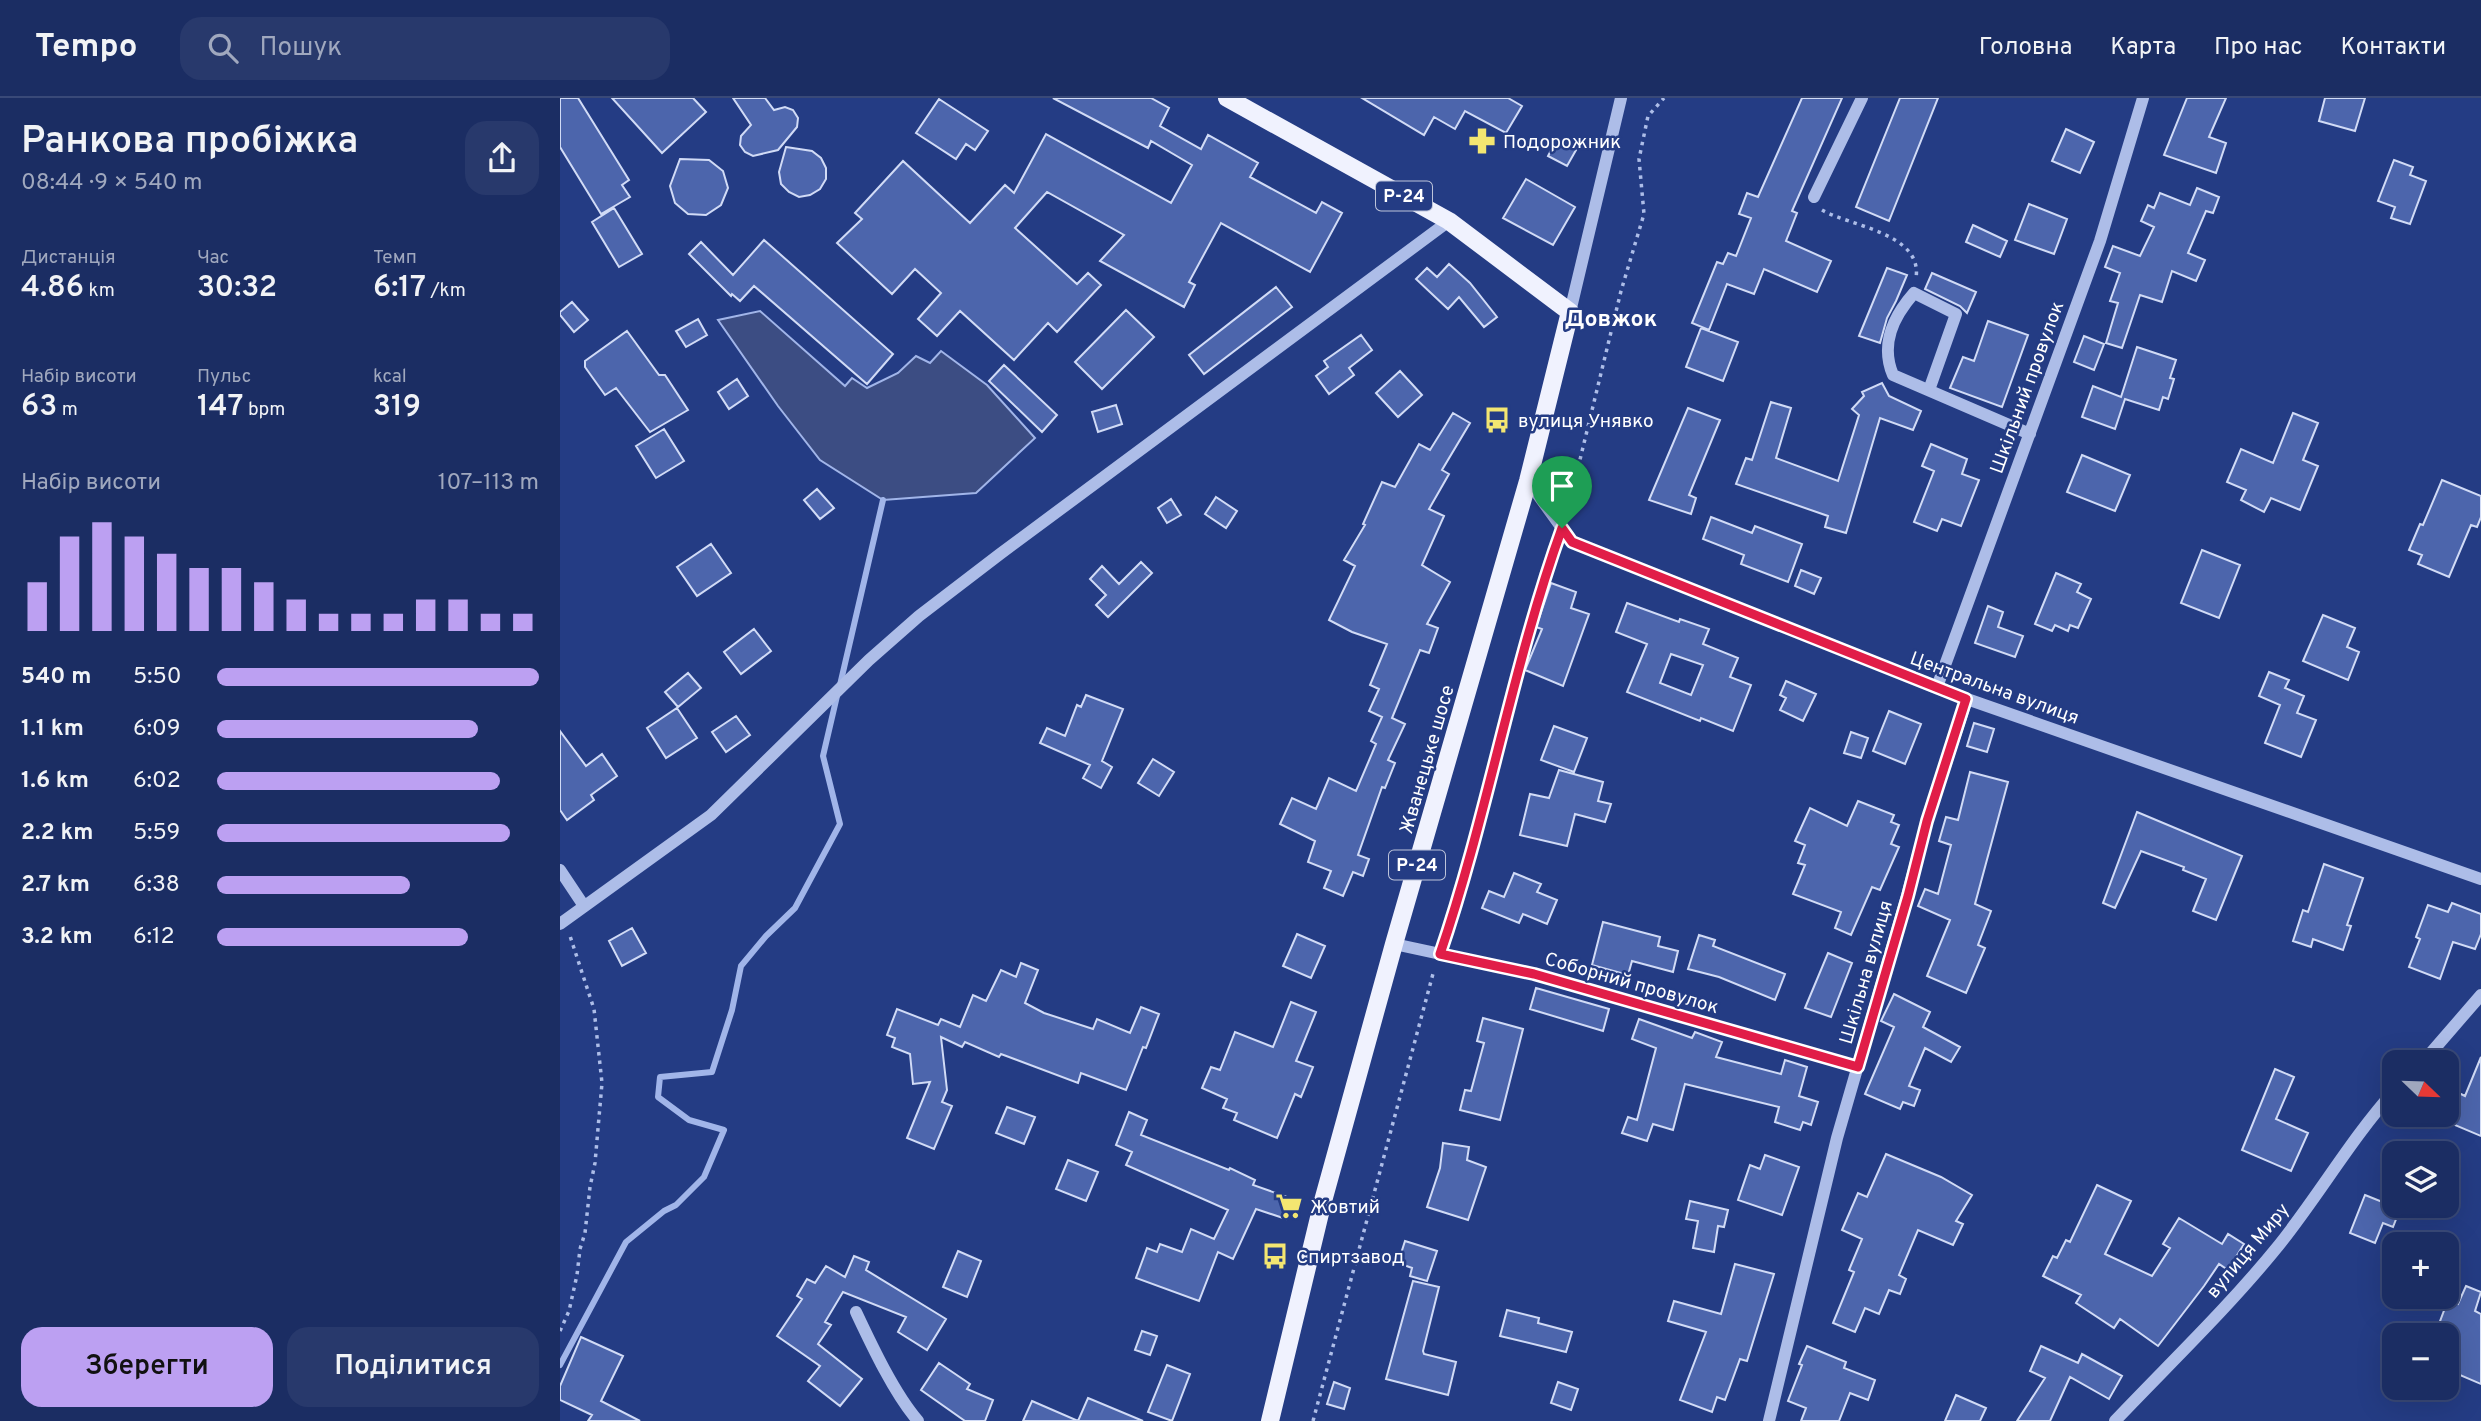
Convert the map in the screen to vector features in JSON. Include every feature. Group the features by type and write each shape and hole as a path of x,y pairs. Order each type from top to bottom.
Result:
{"main road":[{"name":"Р-24","path":"1227,98 1449,221 1570,312"},
{"name":"Жванецьке шосе","path":"1270,1421 1323,1201 1528,481 1570,312"}],"street":[{"path":"1570,312 1620,98"},
{"path":"1814,197 1862,98"},
{"name":"Шкільний провулок","path":"1937,687 2100,241 2143,98"},
{"path":"562,922 711,815 869,660 919,616 1449,221"},
{"path":"1929,390 1956,314 1914,293 1898,316 1887,343 1887,362 1893,375 2029,434"},
{"name":"Центральна вулиця","path":"1528,481 1572,542 1966,699 2481,879"},
{"name":"Шкільна вулиця","path":"1769,1421 1837,1138 1908,896 1927,821 1966,699"},
{"path":"560,870 584,906"},
{"name":"Соборний провулок","path":"1394,944 1534,974 1858,1067"},
{"path":"2433,1050 2481,995"},
{"name":"вулиця Миру","path":"2115,1421 2244,1287 2280,1243 2382,1105"},
{"path":"856,1312 907,1408 918,1421"}],"path":[{"path":"1313,1421 1425,1001 1500,744 1540,590 1562,528 1621,291 1644,214 1639,159 1648,116 1664,98"},
{"path":"1814,197 1824,212 1848,219 1900,243 1910,254 1917,272 1914,293"},
{"path":"560,1331 569,1311 585,1233 598,1140 602,1083 594,1009 562,922"}],"water":[{"path":"760,311 845,386 852,378 867,388 898,373 916,356 930,363 941,351 987,385 1035,438 976,493 883,500 820,460 778,406 718,320"}],"building":[{"path":"560,98 578,98 629,180 622,185 630,197 601,214 560,147"},
{"path":"612,98 693,98 706,112 662,153"},
{"path":"733,98 765,98 774,110 785,107 793,110 798,118 797,127 778,150 753,156 745,152 740,145 741,136 751,125"},
{"path":"1053,98 1151,98 1169,108 1160,126 1201,149 1208,135 1258,163 1250,177 1316,213 1322,202 1342,213 1310,272 1221,223 1189,282 1195,285 1184,307 1100,261 1124,235 1047,192 1015,228 1077,284 1088,273 1101,285 1057,332 1048,323 1014,360 960,311 937,336 918,319 941,293 915,269 892,294 837,243 862,219 855,213 903,161 970,223 1005,185 1014,193 1046,134 1171,203 1192,165 1151,141 1148,148"},
{"path":"1362,98 1508,98 1522,106 1506,133 1465,111 1455,129 1434,117 1424,135"},
{"path":"1802,98 1842,98 1792,211 1797,213 1786,241 1831,261 1817,292 1764,269 1754,294 1727,284 1709,330 1692,323 1717,262 1723,264 1728,253 1736,256 1751,218 1739,214 1747,193 1758,197"},
{"path":"1900,98 1938,98 1889,221 1856,207"},
{"path":"2187,98 2226,98 2209,137 2226,143 2216,173 2164,155"},
{"path":"2325,98 2365,98 2355,131 2319,121"},
{"path":"939,99 988,131 975,150 966,144 956,159 916,133"},
{"path":"2066,129 2094,142 2080,173 2052,161"},
{"path":"1557,139 1576,150 1567,166 1548,156"},
{"path":"786,147 812,151 821,158 826,168 826,179 820,189 799,197 781,184 779,172"},
{"path":"680,159 709,160 723,171 728,188 721,205 706,215 688,214 675,203 670,186"},
{"path":"2394,160 2413,167 2410,175 2426,181 2410,224 2391,218 2395,207 2378,201"},
{"path":"1526,179 1575,207 1553,245 1503,218"},
{"path":"2197,188 2219,197 2213,213 2206,211 2188,253 2205,260 2196,281 2172,271 2162,302 2140,295 2122,348 2106,343 2118,303 2110,301 2120,273 2105,267 2113,246 2140,256 2154,227 2141,221 2148,205 2154,208 2160,193 2190,205"},
{"path":"2029,204 2067,219 2054,254 2015,240"},
{"path":"614,208 642,254 619,267 592,222"},
{"path":"1973,225 2007,241 2000,257 1966,242"},
{"path":"764,240 893,354 867,384 754,286 740,301 732,294 731,296 689,254 701,242 733,275"},
{"path":"1449,264 1470,283 1497,317 1484,327 1459,297 1448,309 1416,279 1427,268 1437,277"},
{"path":"1887,268 1907,275 1887,318 1880,343 1859,336"},
{"path":"1932,273 1976,292 1967,313 1960,306 1925,289"},
{"path":"1276,287 1292,307 1204,374 1189,355"},
{"path":"572,302 588,320 574,332 560,315"},
{"path":"1126,310 1154,337 1102,389 1075,362"},
{"path":"698,319 707,335 686,347 676,331"},
{"path":"1988,321 2028,335 2002,407 1950,388 1963,357 1974,361"},
{"path":"1701,328 1738,342 1723,381 1686,367"},
{"path":"627,331 659,375 665,375 688,410 650,432 616,388 605,395 585,367 585,361"},
{"path":"1361,335 1372,350 1349,368 1354,375 1329,394 1316,376 1328,367 1324,361"},
{"path":"2084,336 2104,344 2094,370 2074,362"},
{"path":"2137,347 2176,360 2170,378 2174,379 2168,399 2163,397 2159,410 2125,399 2115,429 2082,417 2093,386 2121,397"},
{"path":"1004,365 1057,415 1042,432 989,381"},
{"path":"1400,371 1422,395 1398,417 1376,393"},
{"path":"737,379 748,396 729,409 718,392"},
{"path":"1882,383 1889,396 1921,411 1913,430 1880,418 1846,533 1825,527 1828,516 1736,484 1746,458 1752,460 1771,402 1791,408 1776,458 1838,481 1859,415 1852,409 1864,396 1862,392"},
{"path":"1116,405 1122,424 1098,432 1092,412"},
{"path":"1688,408 1720,420 1689,495 1696,498 1691,514 1649,500"},
{"path":"1453,413 1470,423 1442,470 1449,474 1429,509 1444,516 1422,565 1450,582 1427,624 1438,628 1429,653 1420,650 1392,718 1405,724 1388,760 1395,763 1385,788 1382,787 1358,855 1369,859 1363,876 1353,872 1343,896 1324,888 1331,871 1308,862 1315,841 1280,824 1292,798 1316,809 1329,778 1356,791 1376,744 1371,741 1382,717 1369,711 1379,689 1370,685 1387,644 1352,632 1329,620 1355,566 1344,560 1365,525 1363,524 1382,482 1395,487 1419,444 1430,450"},
{"path":"2293,413 2318,423 2303,460 2318,466 2300,510 2271,498 2264,512 2241,500 2246,490 2227,482 2241,449 2273,463"},
{"path":"664,429 684,461 656,478 636,446"},
{"path":"1931,444 1967,459 1962,474 1979,480 1961,526 1942,519 1937,531 1914,522 1934,471 1922,466"},
{"path":"2082,455 2130,475 2115,511 2067,492"},
{"path":"2442,480 2481,496 2481,517 2477,527 2471,525 2449,577 2418,564 2422,555 2409,550"},
{"path":"817,489 834,508 820,519 804,500"},
{"path":"1216,497 1237,511 1226,528 1205,514"},
{"path":"1171,499 1181,515 1167,523 1158,508"},
{"path":"1711,517 1752,533 1755,526 1802,544 1788,582 1741,564 1744,555 1703,539"},
{"path":"711,544 731,573 697,596 677,567"},
{"path":"2202,550 2240,565 2219,618 2181,603"},
{"path":"1141,562 1152,573 1108,617 1096,605 1106,595 1090,579 1102,566 1119,584"},
{"path":"1801,570 1821,578 1814,594 1795,586"},
{"path":"2056,573 2081,584 2077,592 2091,599 2078,628 2070,625 2068,631 2055,625 2052,631 2035,624"},
{"path":"1551,583 1576,592 1571,608 1589,614 1563,686 1525,670 1542,629 1536,627"},
{"path":"1627,603 1679,622 1680,619 1709,629 1703,644 1738,658 1730,677 1751,685 1733,731 1627,692 1647,644 1616,632","holes":["1671,654 1703,665 1691,695 1660,683"]},
{"path":"1988,606 2003,612 1998,627 2023,636 2015,657 1975,643"},
{"path":"2323,615 2355,628 2347,647 2359,652 2348,680 2303,661"},
{"path":"754,629 771,651 741,674 724,652"},
{"path":"2269,672 2289,680 2285,688 2304,696 2297,713 2316,720 2301,757 2265,743 2280,705 2259,696"},
{"path":"688,673 701,688 678,707 665,692"},
{"path":"1786,681 1816,694 1803,721 1780,710 1786,698 1780,695"},
{"path":"1086,695 1123,709 1102,761 1112,767 1101,788 1083,778 1090,765 1040,743 1047,728 1065,736 1077,705 1081,707"},
{"path":"677,708 697,738 666,758 647,728"},
{"path":"1889,711 1921,724 1905,764 1873,751"},
{"path":"736,716 750,735 726,752 712,732"},
{"path":"1974,723 1994,729 1987,752 1967,746"},
{"path":"1554,726 1587,738 1574,772 1541,760"},
{"path":"560,731 586,766 602,754 617,776 591,795 594,800 567,820 560,810"},
{"path":"1851,732 1868,738 1861,758 1844,753"},
{"path":"1153,759 1174,772 1159,796 1138,783"},
{"path":"1559,770 1603,782 1598,801 1611,804 1605,822 1575,814 1567,846 1520,835 1530,794 1549,798"},
{"path":"1970,772 2008,782 1975,904 1991,911 1978,945 1985,948 1966,993 1927,976 1950,920 1918,906 1925,889 1938,894 1951,845 1939,841 1946,817 1958,820"},
{"path":"1858,801 1894,815 1891,822 1899,825 1891,844 1899,847 1880,890 1872,887 1851,935 1835,928 1841,912 1793,894 1805,865 1798,863 1805,845 1795,841 1810,808 1847,826"},
{"path":"2137,812 2242,856 2216,920 2193,911 2206,879 2183,870 2184,867 2141,851 2115,908 2103,903"},
{"path":"2324,864 2363,878 2347,925 2351,926 2343,950 2313,939 2311,947 2293,941 2303,910 2308,912"},
{"path":"1514,873 1541,884 1537,892 1557,900 1547,924 1523,914 1519,923 1482,908 1489,891 1504,897"},
{"path":"2452,903 2481,914 2481,934 2475,949 2453,942 2440,979 2409,967 2420,939 2416,937 2428,905 2448,912"},
{"path":"1603,922 1660,937 1658,946 1678,951 1673,972 1632,961 1628,975 1592,965"},
{"path":"632,928 646,953 622,966 609,941"},
{"path":"1297,934 1325,946 1311,978 1283,966"},
{"path":"1699,935 1715,940 1713,946 1785,974 1775,1000 1719,977 1688,969"},
{"path":"1828,953 1852,963 1831,1017 1805,1008"},
{"path":"1021,963 1038,970 1025,1003 1044,1013 1093,1029 1097,1019 1130,1033 1141,1007 1159,1014 1126,1090 1081,1073 1078,1083 1001,1054 999,1057 965,1042 962,1047 941,1037 947,1090 942,1102 952,1106 934,1149 907,1138 930,1082 913,1084 910,1054 892,1047 895,1038 887,1035 897,1009 938,1025 941,1019 960,1027 973,995 986,1001 1001,970 1016,977"},
{"path":"1536,988 1609,1009 1603,1031 1530,1009"},
{"path":"1894,994 1930,1012 1923,1027 1960,1047 1951,1062 1925,1048 1909,1086 1920,1090 1914,1106 1903,1102 1900,1109 1865,1094 1894,1027 1881,1021"},
{"path":"1291,1002 1316,1012 1296,1061 1313,1067 1301,1097 1295,1094 1277,1138 1234,1120 1237,1113 1223,1108 1227,1099 1202,1088 1211,1067 1220,1070 1235,1032 1273,1047"},
{"path":"1483,1018 1523,1029 1500,1120 1460,1110 1465,1090 1471,1091 1484,1043 1477,1041"},
{"path":"1639,1019 1692,1038 1695,1032 1722,1042 1716,1057 1781,1074 1785,1060 1807,1067 1799,1096 1818,1102 1811,1125 1803,1122 1800,1130 1775,1122 1779,1107 1685,1084 1673,1130 1653,1124 1647,1141 1622,1133 1628,1117 1637,1120 1656,1048 1632,1039"},
{"path":"2481,1057 2481,1136 2459,1127 2459,1093 2465,1096"},
{"path":"2275,1069 2294,1077 2276,1119 2308,1133 2291,1171 2242,1150"},
{"path":"1007,1107 1035,1117 1024,1144 996,1133"},
{"path":"1129,1112 1147,1120 1141,1135 1229,1170 1230,1168 1255,1180 1253,1185 1293,1199 1286,1219 1256,1209 1233,1259 1218,1252 1199,1301 1136,1278 1147,1248 1157,1252 1160,1244 1182,1252 1191,1229 1214,1239 1228,1210 1126,1165 1132,1152 1116,1145"},
{"path":"1443,1143 1469,1147 1467,1160 1486,1167 1468,1220 1427,1207 1440,1168"},
{"path":"1886,1154 1941,1177 1972,1195 1956,1221 1963,1224 1953,1245 1918,1230 1899,1275 1906,1279 1900,1294 1889,1290 1879,1314 1865,1308 1855,1332 1833,1323 1854,1272 1849,1270 1862,1239 1842,1230 1858,1193 1867,1197"},
{"path":"1765,1155 1799,1167 1782,1215 1738,1200 1750,1165 1760,1169"},
{"path":"1068,1160 1098,1172 1086,1201 1056,1189"},
{"path":"2097,1185 2131,1201 2105,1254 2152,1276 2170,1248 2163,1244 2179,1218 2222,1244 2228,1234 2244,1244 2228,1270 2219,1264 2158,1346 2120,1319 2114,1328 2076,1303 2081,1295 2043,1276 2053,1256 2057,1258 2066,1240 2070,1242"},
{"path":"2365,1195 2382,1202 2382,1218 2396,1218 2393,1227 2383,1223 2375,1243 2350,1233"},
{"path":"1690,1201 1728,1210 1724,1227 1718,1226 1714,1252 1693,1248 1698,1221 1686,1219"},
{"path":"1405,1241 1437,1251 1427,1281 1410,1276 1412,1268 1398,1263"},
{"path":"958,1251 981,1261 967,1297 943,1287"},
{"path":"854,1256 869,1262 866,1270 946,1319 927,1350 898,1332 906,1317 843,1292 825,1322 831,1325 818,1344 862,1379 840,1406 808,1381 820,1366 777,1336 802,1299 797,1296 807,1279 815,1283 826,1266 845,1277"},
{"path":"1735,1264 1774,1274 1747,1361 1740,1359 1725,1400 1717,1397 1712,1412 1680,1400 1706,1332 1668,1321 1674,1301 1721,1314"},
{"path":"1413,1281 1439,1287 1423,1351 1424,1354 1456,1362 1448,1395 1386,1379"},
{"path":"2466,1286 2481,1292 2475,1311 2481,1314 2481,1384 2459,1375 2459,1323 2439,1323 2445,1309 2459,1309 2459,1302"},
{"path":"1507,1310 1539,1318 1538,1323 1572,1332 1566,1352 1500,1336"},
{"path":"1142,1331 1157,1336 1150,1355 1135,1350"},
{"path":"581,1337 623,1356 601,1401 640,1421 588,1421 592,1415 560,1400 560,1386"},
{"path":"1807,1346 1846,1362 1844,1368 1875,1380 1868,1400 1850,1393 1839,1421 1801,1421 1806,1408 1788,1401"},
{"path":"2041,1346 2078,1363 2082,1354 2122,1376 2109,1399 2070,1377 2050,1421 2017,1421 2045,1378 2030,1371"},
{"path":"939,1363 970,1384 967,1389 993,1400 985,1421 965,1421 921,1390"},
{"path":"1167,1365 1190,1374 1172,1421 1148,1412"},
{"path":"1334,1382 1350,1388 1344,1409 1327,1404"},
{"path":"1558,1382 1578,1389 1571,1410 1551,1403"},
{"path":"1956,1395 1986,1408 1980,1421 1945,1421"},
{"path":"1088,1398 1143,1421 1078,1421"},
{"path":"1032,1401 1078,1421 1023,1421"}],"waterway":[{"path":"840,685 883,500"},
{"path":"560,1365 626,1242 664,1211 676,1205 704,1177 724,1130 689,1120 658,1097 660,1077 712,1072 732,1010 741,966 766,936 795,908 840,824 823,756 837,696"}],"place":[{"name":"Подорожник","path":"1482,141"},
{"name":"вулиця Унявко","path":"1497,420"},
{"name":"Жовтий","path":"1289,1206"},
{"name":"Спиртзавод","path":"1275,1256"}],"district":[{"name":"Довжок","path":"1611,318"}],"route":[{"path":"1562,528 1572,542 1966,699 1927,821 1858,1067 1534,974 1440,954 1500,744 1540,590 1562,528"}]}
